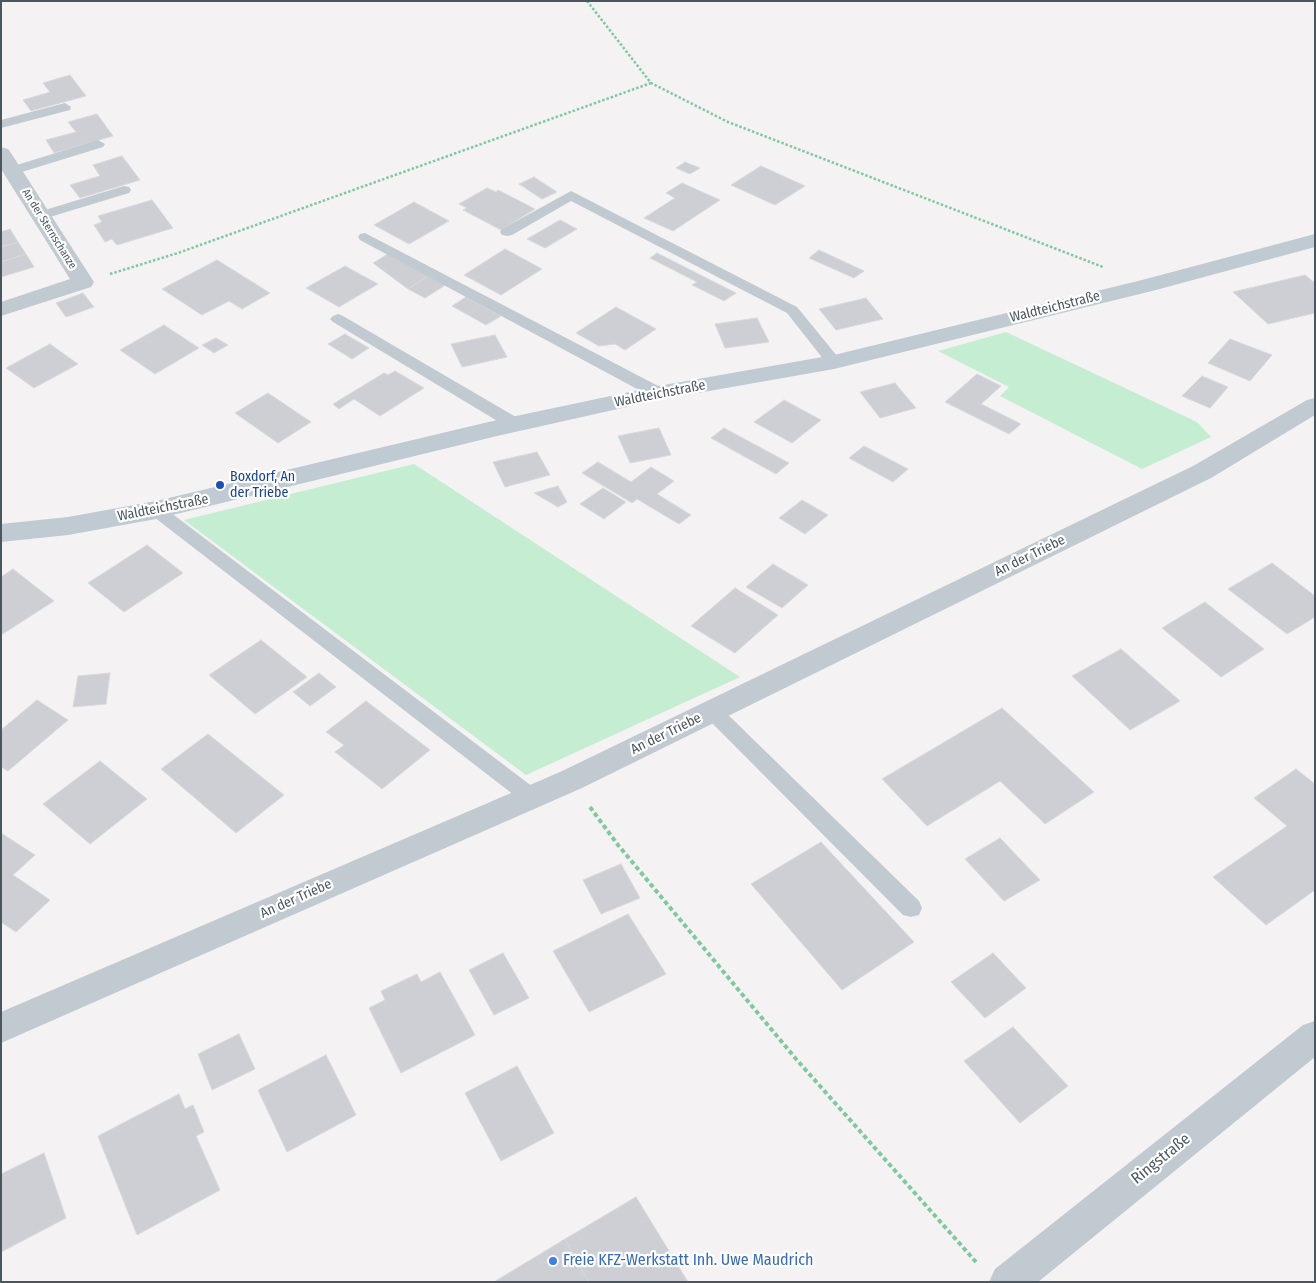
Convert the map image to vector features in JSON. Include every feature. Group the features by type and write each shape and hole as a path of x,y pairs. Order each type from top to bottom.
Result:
{"street":[{"name":"An der Sternschanze","path":"1,309 83,282 7,162"},
{"name":"Waldteichstraße","path":"1,533 68,526 156,510 516,424 658,394 834,362 1148,285 1315,240"},
{"name":"An der Triebe","path":"1,1028 530,796 571,780 1202,472 1315,405"},
{"name":"Ringstraße","path":"994,1274 1315,1036"}],"lane":[{"path":"1,124 65,107"},
{"path":"7,162 98,144"},
{"path":"40,216 124,190"},
{"path":"507,232 571,195 792,310 834,362"},
{"path":"365,237 658,394"},
{"path":"338,319 516,424"},
{"path":"156,510 530,796"},
{"path":"712,711 910,908"}],"path":[{"path":"587,1 651,83 728,122 1148,285"},
{"path":"83,282 178,253 651,83"},
{"path":"571,780 618,845 796,1059 994,1274"}],"green space":[{"path":"1006,332 1197,422 1211,437 1142,469 1000,396 1009,387 938,351"},
{"path":"414,464 740,677 526,775 184,520"}],"building":[{"path":"70,75 86,96 31,111 23,100 50,92 43,83"},
{"path":"97,114 113,136 54,153 46,140 76,132 68,122"},
{"path":"122,156 140,180 80,198 70,185 100,176 93,165"},
{"path":"685,162 700,168 690,174 676,168"},
{"path":"761,166 805,186 775,205 731,185"},
{"path":"534,177 557,192 542,199 519,184"},
{"path":"682,183 720,200 673,231 644,218 675,198 666,193"},
{"path":"487,188 496,192 498,190 535,209 501,230 463,210 467,208 459,204"},
{"path":"152,200 173,228 117,245 112,239 105,242 94,225 102,222 98,216"},
{"path":"414,202 449,221 409,244 374,225"},
{"path":"560,220 577,229 545,248 527,239"},
{"path":"10,229 18,242 1,247 1,232"},
{"path":"18,242 26,254 1,262 1,247"},
{"path":"505,249 542,269 501,295 464,275"},
{"path":"819,250 864,271 854,278 809,258"},
{"path":"657,253 736,293 724,301 692,285 697,282 650,258"},
{"path":"26,254 34,267 1,277 1,262"},
{"path":"388,254 429,275 408,289 373,263"},
{"path":"217,260 270,293 242,309 229,301 202,315 162,289"},
{"path":"345,266 378,284 339,307 306,288"},
{"path":"429,275 447,284 425,298 408,289"},
{"path":"1305,275 1315,283 1315,313 1268,324 1233,292"},
{"path":"83,293 94,307 66,317 56,303"},
{"path":"466,297 501,316 486,325 452,306"},
{"path":"866,298 883,319 836,330 819,309"},
{"path":"616,307 656,329 625,350 615,344 599,346 576,333"},
{"path":"757,318 769,342 725,348 715,324"},
{"path":"164,325 199,348 155,374 120,350"},
{"path":"345,334 369,348 352,359 328,344"},
{"path":"495,335 507,357 462,367 451,344"},
{"path":"216,338 228,345 214,353 202,345"},
{"path":"1230,339 1272,355 1250,381 1208,363"},
{"path":"50,344 78,364 34,388 6,368"},
{"path":"395,371 424,388 380,416 354,399 339,409 333,404 384,373 388,375"},
{"path":"977,374 1001,386 981,404 1021,424 1009,434 945,402"},
{"path":"1202,376 1228,387 1210,408 1182,396"},
{"path":"895,383 916,408 880,418 860,392"},
{"path":"268,393 311,422 278,443 235,413"},
{"path":"784,400 821,420 792,443 754,422"},
{"path":"659,428 671,455 630,463 618,436"},
{"path":"724,428 789,463 776,474 711,438"},
{"path":"864,446 908,469 893,482 849,458"},
{"path":"537,452 550,475 505,487 493,462"},
{"path":"598,462 631,482 651,467 674,481 657,494 691,515 679,524 637,499 632,503 582,473"},
{"path":"558,486 567,502 558,507 534,493"},
{"path":"603,488 626,502 604,519 580,504"},
{"path":"802,500 828,515 805,534 779,518"},
{"path":"147,545 183,573 124,612 88,583"},
{"path":"1272,563 1315,596 1315,617 1287,634 1228,589"},
{"path":"773,564 808,585 782,608 746,587"},
{"path":"13,569 54,601 1,635 1,577"},
{"path":"735,588 778,615 735,653 691,626"},
{"path":"1205,602 1264,649 1221,677 1162,628"},
{"path":"261,640 307,677 255,714 209,675"},
{"path":"1121,649 1180,701 1130,730 1072,676"},
{"path":"110,673 106,704 73,707 78,676"},
{"path":"319,673 336,687 310,706 293,692"},
{"path":"37,700 68,720 8,771 1,767 1,730"},
{"path":"366,701 430,750 382,789 335,752 344,745 326,732"},
{"path":"1002,708 1094,792 1045,824 1000,781 927,826 882,779"},
{"path":"208,734 284,795 236,833 161,769"},
{"path":"100,761 147,799 90,844 43,804"},
{"path":"1296,769 1315,784 1315,890 1266,925 1213,877 1287,826 1254,798"},
{"path":"1,833 35,855 13,875 50,900 16,932 1,922"},
{"path":"1000,838 1040,880 1004,901 965,859"},
{"path":"821,842 914,942 842,990 751,884"},
{"path":"621,864 640,898 601,914 583,880"},
{"path":"628,914 666,974 589,1012 553,951"},
{"path":"503,953 529,998 494,1015 469,970"},
{"path":"993,953 1026,988 985,1018 951,982"},
{"path":"440,972 475,1035 401,1073 369,1008 385,1000 381,991 417,974 421,982"},
{"path":"1013,1027 1068,1086 1020,1123 964,1061"},
{"path":"239,1034 255,1069 212,1090 198,1054"},
{"path":"326,1055 356,1115 287,1152 258,1090"},
{"path":"517,1066 554,1133 501,1161 465,1093"},
{"path":"179,1094 185,1109 193,1105 204,1132 196,1136 220,1190 137,1235 98,1136"},
{"path":"44,1153 66,1218 1,1252 1,1174"},
{"path":"636,1197 688,1282 589,1282 565,1239"},
{"name":"Freie KFZ-Werkstatt Inh. Uwe Maudrich","path":"565,1239 589,1282 494,1282"}],"place":[{"name":"Boxdorf, An der Triebe","path":"220,485"},
{"name":"Freie KFZ-Werkstatt Inh. Uwe Maudrich","path":"553,1261"}]}
